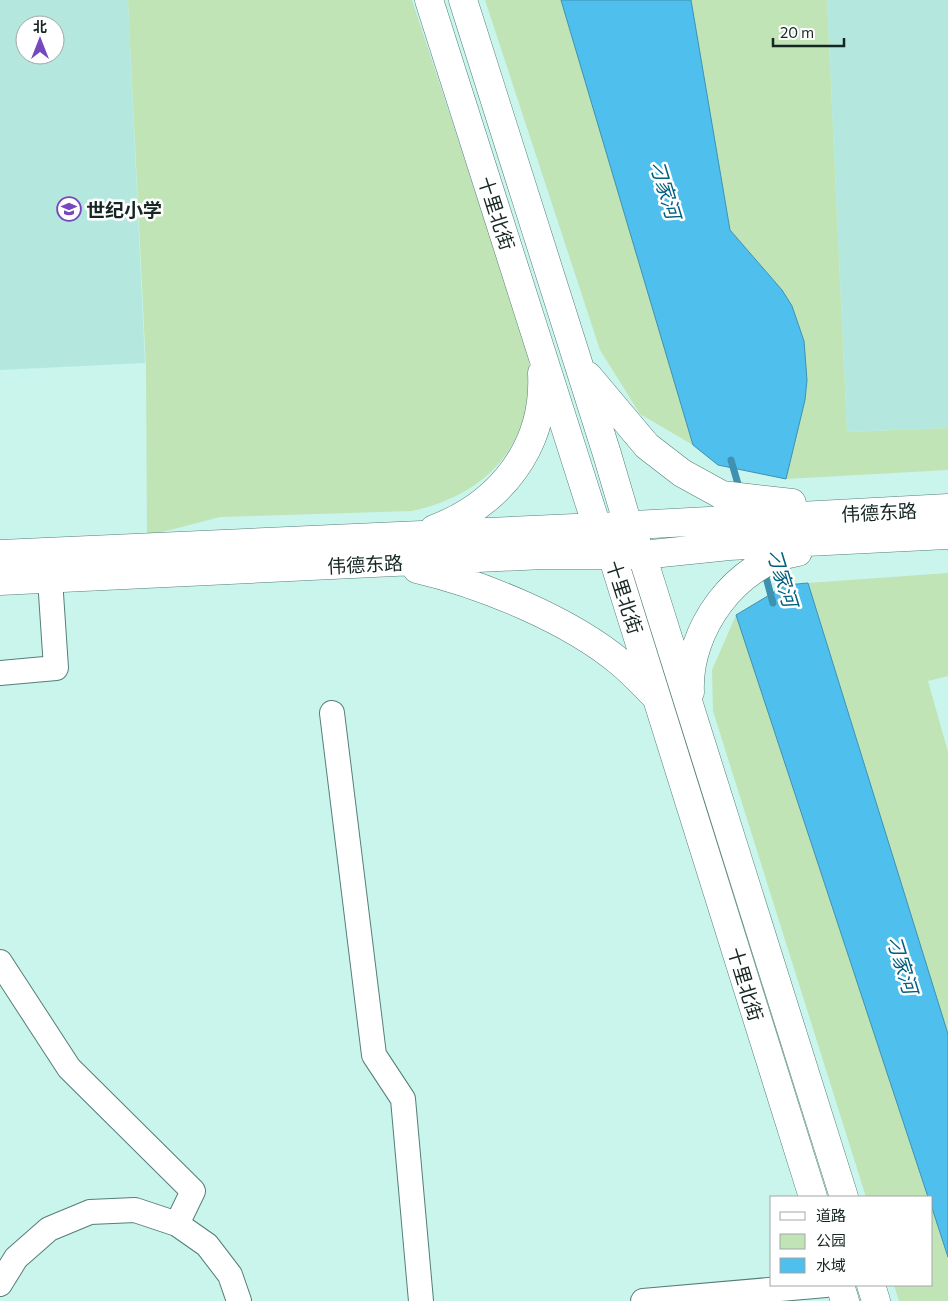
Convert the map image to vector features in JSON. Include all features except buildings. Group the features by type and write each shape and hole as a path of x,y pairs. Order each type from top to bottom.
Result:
{"main road":[{"name":"十里北街","path":"429,0 598,527 612,555 813,1196"},
{"name":"十里北街","path":"463,0 628,525 642,555 844,1196"},
{"path":"408,535 430,531 470,512 488,499 517,466 528,447 541,405 542,361 537,340"},
{"path":"579,365 647,446 663,460 702,485 722,495 875,525"},
{"name":"伟德东路","path":"0,581 544,555 642,555 729,546 821,541 875,525 948,508"},
{"name":"伟德东路","path":"0,554 598,527 810,515 948,535"},
{"path":"690,709 692,666 697,645 713,613 730,590 758,568 783,554 875,525"},
{"path":"391,562 465,583 501,596 552,620 607,652 627,668 657,698"},
{"path":"840,1286 845,1301"},
{"path":"871,1286 876,1301"}],"street":[{"path":"0,673 56,668 50,578"},
{"path":"332,713 374,1056 403,1100 420,1301"},
{"path":"0,962 69,1068 192,1191 177,1224"},
{"path":"0,1284 8,1253 49,1229 90,1212 135,1210 177,1224 207,1245 230,1274 240,1301"},
{"path":"642,1301 726,1297 818,1286"}],"shaded area":[{"name":"世纪小学","path":"0,0 128,0 145,363 0,370"},
{"path":"827,0 948,0 948,428 847,432"}],"green space":[{"path":"128,0 412,0 528,352 529,382 526,410 517,434 504,456 487,475 466,490 441,502 412,511 220,517 147,536 146,368"},
{"path":"485,0 561,0 693,445 640,414 600,350"},
{"path":"691,0 827,0 847,432 948,428 948,470 786,479 805,399 804,341 792,306 782,290 730,230"},
{"path":"948,573 948,676 928,681 948,752 948,1034 808,583"},
{"path":"736,615 928,1196 866,1196 713,711 712,670"},
{"path":"933,1211 948,1257 948,1301 899,1301 894,1286 933,1286"}],"water":[{"path":"561,0 691,0 730,230 782,290 792,306 804,341 807,380 805,400 786,479 718,465 693,445"},
{"path":"808,583 948,1034 948,1257 933,1211 933,1196 928,1196 736,615 786,585"}],"waterway":[{"name":"刁家河","path":"731,460 740,491"},
{"name":"刁家河","path":"764,570 773,603"}],"place":[{"name":"世纪小学","path":"69,209"}]}
